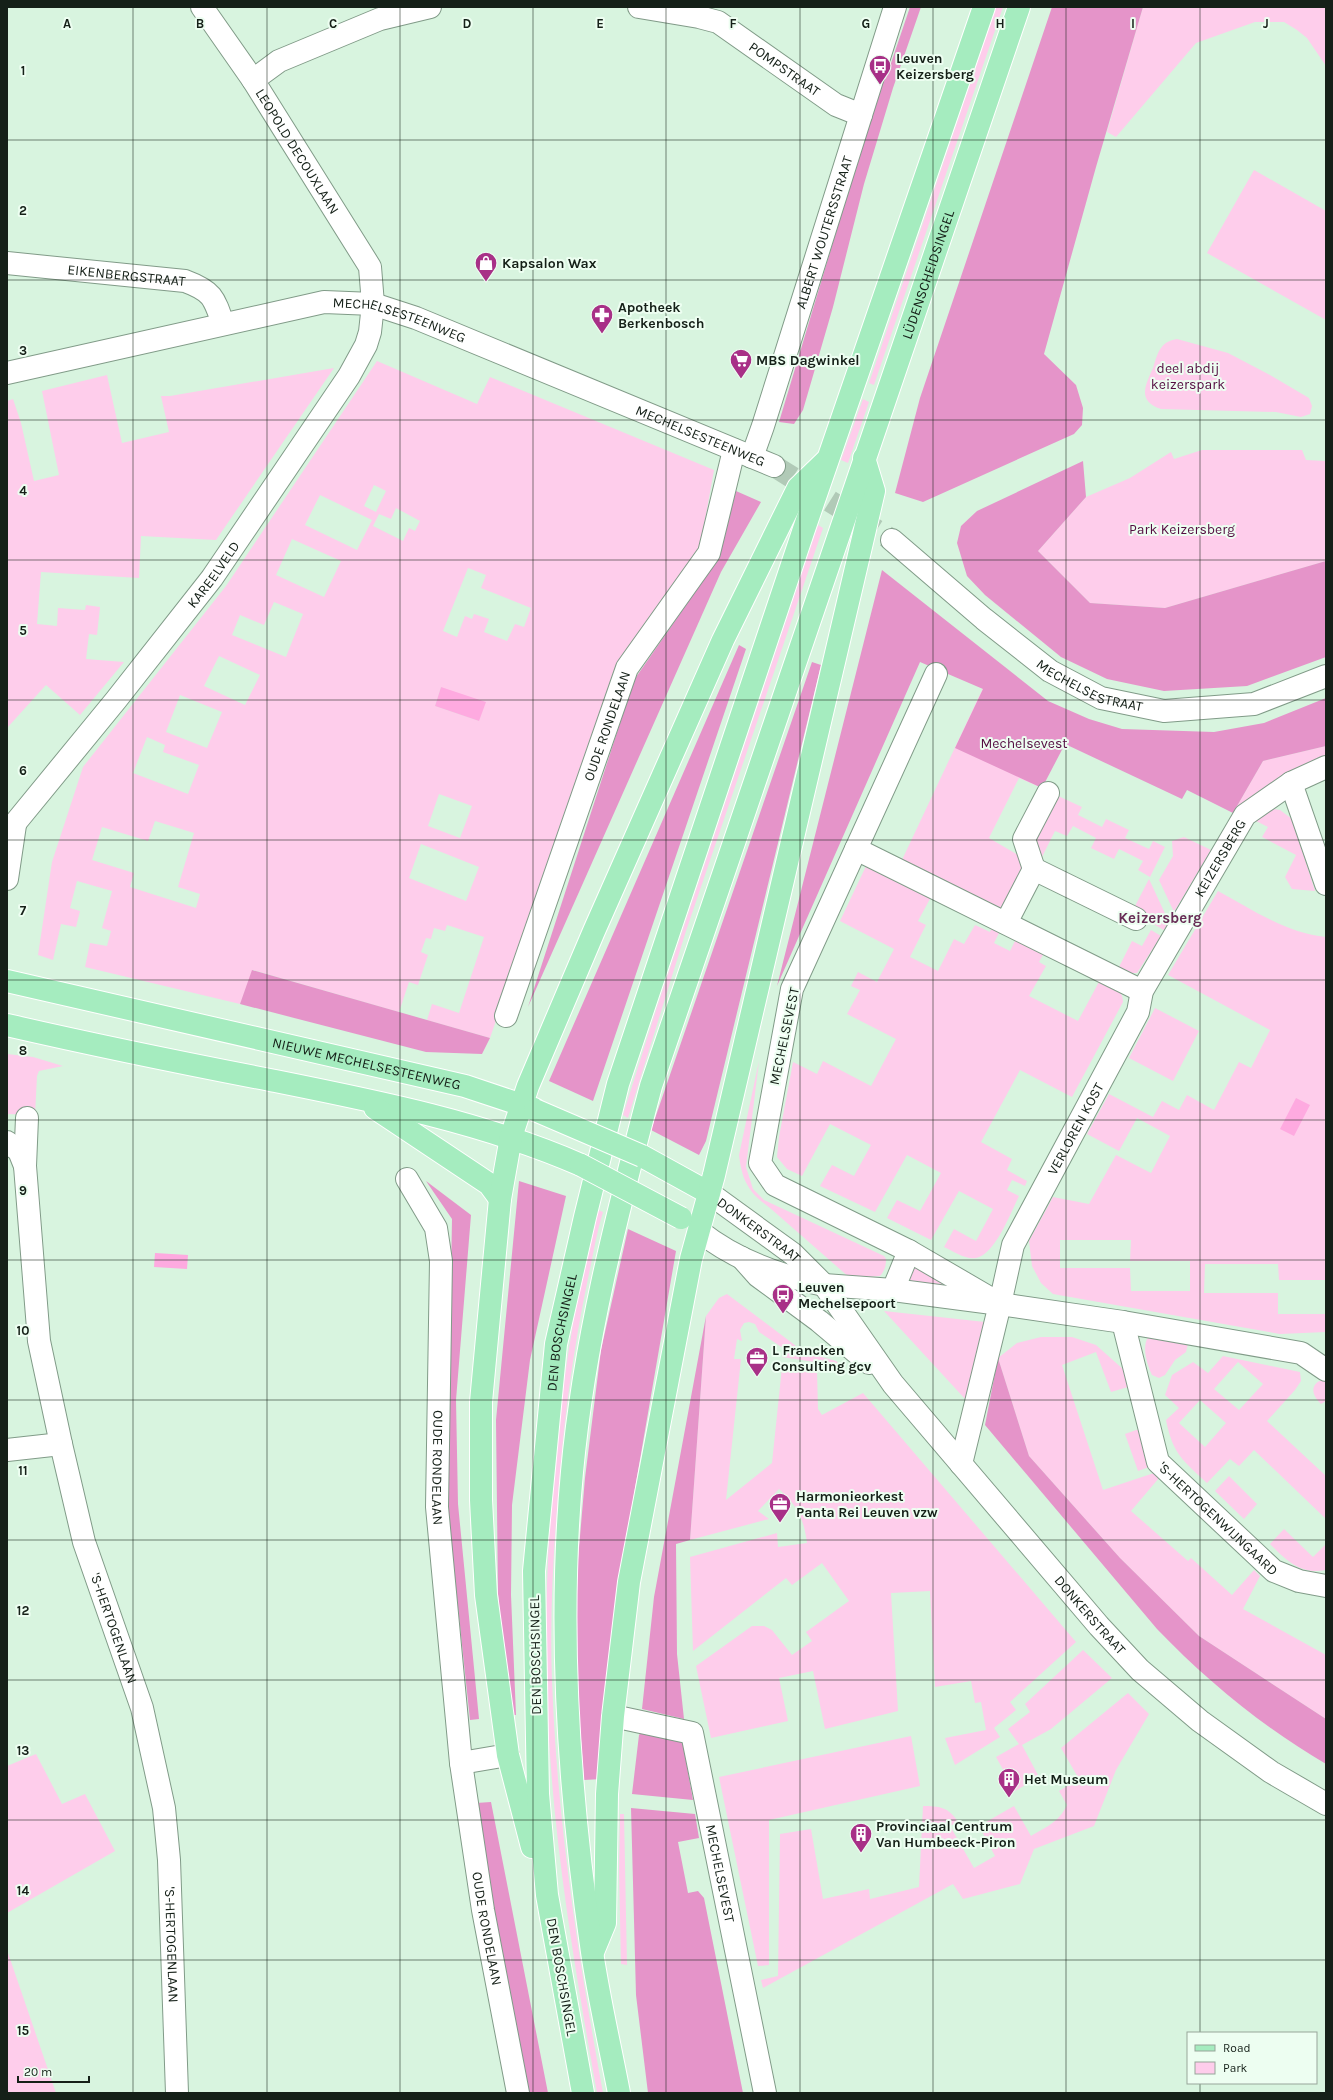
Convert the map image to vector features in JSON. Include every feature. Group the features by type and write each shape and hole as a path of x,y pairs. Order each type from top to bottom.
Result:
{"main road":[{"path":"547,1895 508,1755 486,1595 481,1500 481,1402 500,1199 528,1107 594,931 723,640 798,488 830,457 984,7"},
{"name":"LÜDENSCHEIDSINGEL","path":"835,541 1019,7"},
{"name":"DEN BOSCHSINGEL","path":"583,2093 547,1895 538,1794 534,1571 556,1344 585,1217 618,1084 803,532 830,457"},
{"path":"592,1954 605,1923 607,1794 613,1716 629,1582 690,1259 709,1193 874,491 864,458"},
{"name":"DEN BOSCHSINGEL","path":"619,2093 592,1954 570,1771 566,1680 567,1564 572,1472 590,1342 614,1224 651,1086 835,541"},
{"name":"NIEUWE MECHELSESTEENWEG","path":"7,981 465,1086 528,1107 636,1153 709,1193"},
{"path":"7,1025 119,1050 359,1098 519,1140 581,1165 681,1218 698,1231"},
{"path":"359,1098 489,1184 500,1199"}],"street":[{"name":"LEOPOLD DECOUXLAAN","path":"202,7 253,80 370,267 373,304"},
{"path":"253,80 279,61 380,19 430,7"},
{"name":"POMPSTRAAT","path":"639,7 699,16 718,22 836,105 861,115"},
{"name":"ALBERT WOUTERSSTRAAT","path":"743,453 763,426 895,7"},
{"name":"EIKENBERGSTRAAT","path":"7,263 185,281 209,292 223,324"},
{"name":"MECHELSESTEENWEG","path":"7,373 324,302 373,304 416,318 774,466"},
{"name":"KAREELVELD","path":"7,879 11,830 212,578 349,376 366,345 370,332 373,304"},
{"name":"OUDE RONDELAAN","path":"506,1016 627,668 709,553 743,453"},
{"name":"MECHELSESTRAAT","path":"892,540 984,619 1050,672 1101,698 1164,711 1254,704 1326,676"},
{"name":"MECHELSEVEST","path":"909,1251 775,1186 760,1163 792,989 936,674"},
{"name":"KEIZERSBERG","path":"1142,991 1245,814 1291,783 1326,767"},
{"path":"1291,783 1326,884"},
{"path":"1048,793 1024,839 1034,869 1136,919"},
{"path":"856,849 1142,991"},
{"path":"1006,923 1034,869"},
{"name":"VERLOREN KOST","path":"1000,1304 1012,1245 1138,1012 1142,991"},
{"name":"'S-HERTOGENLAAN","path":"27,1118 25,1166 39,1341 84,1542 142,1708 164,1808 169,1860 177,2093"},
{"name":"'S-HERTOGENLAAN","path":"7,1142 19,1151 25,1166"},
{"name":"OUDE RONDELAAN","path":"407,1179 436,1228 441,1261 437,1507 461,1763 483,1910 518,2093"},
{"name":"DONKERSTRAAT","path":"709,1193 793,1254 824,1285 893,1384 1099,1626 1140,1670 1206,1726 1271,1772 1326,1804"},
{"name":"DONKERSTRAAT","path":"698,1231 712,1242 742,1258 758,1276 819,1321 893,1384"},
{"path":"893,1290 909,1251 1000,1304"},
{"path":"742,1258 800,1280 824,1285 893,1290 1000,1304 1123,1322 1301,1353 1326,1370"},
{"path":"961,1464 1000,1304"},
{"name":"'S-HERTOGENWIJNGAARD","path":"1123,1322 1158,1462 1274,1571 1298,1581 1326,1586"},
{"path":"7,1450 61,1444"},
{"name":"MECHELSEVEST","path":"613,1716 692,1733 765,2093"},
{"path":"461,1763 508,1755"}],"green space":[{"path":"910,7 921,7 893,88 864,184 833,307 803,410 794,424 779,422 880,86 886,78"},
{"path":"996,7 1003,7 874,385 869,383"},
{"path":"1052,7 1143,7 1096,167 1044,354 1076,385 1083,408 1082,425 1074,434 923,502 895,493 920,398"},
{"path":"1143,7 1326,7 1326,66 1307,38 1297,30 1284,22 1255,22 1196,43 1116,137 1107,132"},
{"path":"1254,170 1326,211 1326,320 1207,253"},
{"name":"deel abdij keizerspark","path":"1177,339 1228,353 1270,375 1309,398 1312,406 1310,414 1301,417 1276,412 1161,409 1153,406 1148,402 1145,392 1157,355 1164,344"},
{"path":"377,361 477,404 490,377 714,470 700,548 618,665 490,1038 427,1020 432,1004 459,1013 484,937 447,925 445,931 434,928 431,939 426,938 421,952 428,955 418,985 409,982 399,1012 253,970 240,1004 85,967 90,943 107,946 111,931 102,928 112,891 77,881 70,908 80,911 76,927 61,924 53,960 38,955 52,862 83,767 226,586","holes":["374,485 386,491 376,512 364,506","320,495 372,520 357,550 305,525","396,508 420,521 415,531 409,528 403,541 373,526 379,514 391,519","292,539 341,561 324,597 276,575","468,568 486,575 481,588 531,608 524,627 515,624 507,641 484,632 489,619 474,614 472,619 465,616 457,637 443,631","274,602 303,614 286,657 232,635 240,615 264,625","219,656 260,675 245,705 204,686","441,687 479,721 435,706","180,695 222,712 207,748 166,732","147,737 165,745 163,752 199,765 188,794 133,773","439,794 472,806 460,838 428,826","155,821 194,833 178,887 200,894 196,908 130,887 134,873 92,860 102,827 148,841","421,844 479,867 466,901 409,878"]},
{"path":"334,368 216,540 141,536 139,578 41,572 37,624 57,626 58,608 85,610 86,605 100,607 97,635 89,634 86,659 124,662 80,715 46,685 7,728 7,401 13,399 21,423 34,481 59,475 42,391 107,375 122,443 169,432 161,396 170,396"},
{"path":"863,399 869,402 848,463 841,460"},
{"name":"Park Keizersberg","path":"1202,450 1302,450 1306,460 1326,461 1326,561 1165,608 1090,603 1038,551 1086,497 1130,478 1171,452 1174,459"},
{"path":"1083,461 1086,497 1038,551 1090,603 1165,608 1326,561 1326,657 1247,686 1164,691 1107,679 1061,657 985,595 967,576 957,543 961,526 977,511"},
{"path":"736,491 761,502 721,572 528,1007 634,680 718,559"},
{"path":"818,525 823,528 686,931 628,1118 623,1115 657,1007"},
{"name":"Mechelsevest","path":"882,570 1048,701 1089,719 1122,729 1214,732 1264,723 1326,698 1326,746 1263,761 1233,813 1187,790 1182,799 1065,744 1042,788 955,748 983,689 920,662 777,986"},
{"path":"739,645 746,649 593,1101 549,1081"},
{"path":"812,662 821,665 706,1141 699,1155 651,1130"},
{"path":"983,688 1042,788 1019,778 989,838 1018,855 1024,869 1003,910 902,860"},
{"path":"1326,746 1326,758 1276,780 1233,813 1263,761"},
{"path":"1056,795 1082,807 1078,815 1102,827 1106,819 1129,830 1125,838 1149,849 1153,841 1165,847 1150,877 1138,870 1143,861 1119,849 1114,859 1091,848 1096,838 1073,826 1067,836 1055,831 1040,861 1034,838"},
{"path":"1267,808 1280,810 1292,819 1315,891 1292,889 1285,877 1296,855 1262,837 1268,827 1252,819"},
{"path":"1184,837 1211,850 1174,912 1159,880 1173,856 1172,841"},
{"path":"867,864 931,897 918,921 926,925 910,957 938,971 954,939 964,944 975,925 990,932 992,927 1000,931 994,943 1010,951 1016,939 1044,953 1039,962 1046,966 1029,996 1078,1021 1100,980 1119,990 1122,997 1123,1002 1072,1097 1020,1070 981,1142 1012,1159 1007,1170 1027,1181 1025,1186 1012,1180 1007,1190 1019,1196 1007,1222 990,1249 983,1255 976,1258 968,1258 944,1247 954,1229 976,1241 993,1209 959,1191 931,1240 887,1218 897,1200 920,1211 941,1173 907,1155 875,1212 820,1186 832,1165 854,1176 871,1145 830,1124 802,1176 787,1169 777,1157 779,1137 793,1062 817,1074 823,1061 871,1086 896,1039 847,1014 860,990 851,986 858,972 877,982 894,949 840,921"},
{"path":"1149,879 1169,922 1164,930 1144,919 1146,914 1134,908"},
{"path":"1218,891 1270,920 1284,926 1312,935 1326,937 1326,1280 1279,1280 1278,1264 1205,1264 1204,1293 1278,1293 1278,1314 1326,1314 1326,1332 1280,1334 1053,1294 1041,1283 1032,1266 1029,1241 1053,1197 1089,1204 1116,1155 1151,1173 1170,1136 1137,1118 1119,1151 1087,1134 1109,1094 1153,1117 1162,1101 1179,1110 1187,1095 1214,1110 1239,1062 1251,1068 1270,1030 1168,975","holes":["1060,1240 1131,1240 1130,1261 1190,1261 1190,1291 1131,1291 1130,1268 1060,1268"]},
{"path":"1151,930 1161,936 1137,973 1131,973 1119,967 1132,941 1142,946"},
{"path":"252,970 490,1038 482,1054 426,1052 240,1004"},
{"path":"1155,1008 1199,1031 1173,1081 1129,1058"},
{"path":"7,1054 33,1057 63,1066 39,1071 37,1076 35,1115 7,1114"},
{"path":"759,1061 746,1167 753,1189 764,1200 884,1256 886,1259 885,1266 880,1276 850,1278 757,1197 748,1186 742,1172 739,1155"},
{"path":"426,1181 471,1215 456,1400 458,1504 479,1719 470,1720 447,1503 452,1219"},
{"path":"519,1181 566,1196 530,1360 512,1505 511,1595 516,1715 510,1715 498,1594 496,1420"},
{"path":"598,1210 603,1212 581,1314 573,1359 564,1427 553,1566 551,1652 559,1785 570,1888 585,1991 603,2093 597,2093 566,1908 551,1768 546,1671 547,1571 559,1422 573,1324"},
{"path":"628,1229 676,1251 619,1581 602,1779 584,1780 577,1686 577,1571 585,1478 601,1350"},
{"path":"914,1267 949,1288 909,1281 906,1277"},
{"path":"727,1294 804,1352 836,1361 841,1366 782,1357 783,1348 759,1332 755,1324 749,1322 744,1323 740,1330 742,1341 737,1339 734,1359 741,1359 726,1500 772,1463 782,1367 817,1372 818,1409 822,1415 863,1393 1076,1642 1010,1702 1016,1710 994,1728 1000,1737 955,1765 945,1738 986,1730 981,1702 975,1703 971,1681 935,1687 930,1591 891,1593 898,1711 825,1729 813,1671 779,1678 788,1721 711,1738 696,1666 752,1626 764,1626 772,1630 792,1655 812,1641 806,1632 849,1601 822,1563 792,1585 786,1578 693,1651 690,1557 777,1533 778,1547 807,1543 804,1527 799,1513 791,1501 779,1489 758,1511 769,1519 690,1540 706,1316 719,1298"},
{"path":"884,1311 985,1322 966,1400"},
{"path":"706,1316 690,1540 676,1544 677,1654 684,1719 642,1709 654,1597"},
{"path":"1149,1336 1188,1344 1186,1352 1175,1360 1165,1375 1159,1378 1152,1375 1148,1366 1145,1345"},
{"path":"1041,1337 1072,1337 1096,1345 1124,1370 1128,1387 1111,1392 1096,1352 1062,1365 1103,1490 1154,1473 1159,1478 1131,1511 1188,1561 1191,1558 1232,1595 1254,1570 1260,1576 1243,1609 1326,1655 1326,1719 1199,1636 1120,1558 1029,1456 998,1358 1017,1343"},
{"path":"1223,1356 1300,1372 1301,1381 1295,1390 1267,1421 1326,1476 1326,1519 1254,1450 1239,1466 1230,1459 1207,1483 1180,1456 1172,1441 1166,1420 1179,1408 1165,1395 1172,1375 1193,1362 1208,1373","holes":["1238,1362 1263,1384 1239,1410 1214,1389","1200,1400 1226,1423 1205,1447 1179,1423"]},
{"path":"998,1358 1029,1456 1120,1558 1199,1636 1326,1719 1326,1764 1280,1735 1258,1719 1216,1685 1176,1648 1157,1629 985,1425"},
{"path":"1326,1379 1326,1401 1321,1404 1315,1397 1313,1389 1317,1383"},
{"path":"1139,1429 1149,1467 1138,1471 1125,1434"},
{"path":"1229,1476 1257,1504 1244,1519 1215,1491"},
{"path":"1284,1529 1313,1557 1326,1544 1326,1570 1317,1571 1302,1568 1289,1561 1276,1550 1270,1544"},
{"path":"1083,1650 1112,1678 1051,1729 1022,1745 1039,1777 1015,1791 996,1757 1019,1744 1008,1729 1030,1712 1025,1704"},
{"path":"1128,1693 1149,1714 1116,1770 1094,1826 1034,1849 1020,1884 963,1899 953,1884 763,1988 761,1980 778,1976 780,1834 811,1829 823,1899 869,1889 870,1899 919,1887 923,1806 943,1808 955,1817 958,1822 950,1826 974,1868 995,1856 979,1826 1014,1806 1031,1836 1052,1824 1060,1816 1067,1805 1059,1791 1079,1779 1061,1748"},
{"path":"642,1731 679,1740 683,1744 693,1800 632,1794 639,1735"},
{"path":"911,1736 920,1786 769,1820 769,1965 758,1966 719,1777"},
{"path":"36,1754 62,1804 85,1794 115,1851 7,1913 7,1766"},
{"path":"491,1802 548,2093 527,2093 491,1908 476,1803"},
{"path":"631,1808 695,1814 699,1838 678,1842 688,1893 698,1891 704,1898 743,2093 648,2093 636,1995"},
{"path":"620,1814 624,1814 627,1965 621,1964 619,1871"},
{"path":"7,1950 56,2093 7,2093"}],"shaded area":[{"path":"441,687 486,702 479,721 435,706"},
{"path":"1296,1098 1310,1105 1294,1136 1280,1129"},
{"path":"155,1253 188,1255 187,1269 154,1267"}],"tunnel":[{"path":"774,466 892,540"}],"place":[{"name":"Leuven Keizersberg","path":"880,86"},
{"name":"Kapsalon Wax","path":"486,282"},
{"name":"Apotheek Berkenbosch","path":"602,334"},
{"name":"MBS Dagwinkel","path":"741,380"},
{"name":"Leuven Mechelsepoort","path":"783,1314"},
{"name":"L Francken Consulting gcv","path":"757,1378"},
{"name":"Harmonieorkest Panta Rei Leuven vzw","path":"780,1524"},
{"name":"Het Museum","path":"1009,1798"},
{"name":"Provinciaal Centrum Van Humbeeck-Piron","path":"861,1854"}],"district":[{"name":"Keizersberg","path":"1160,918"}]}
